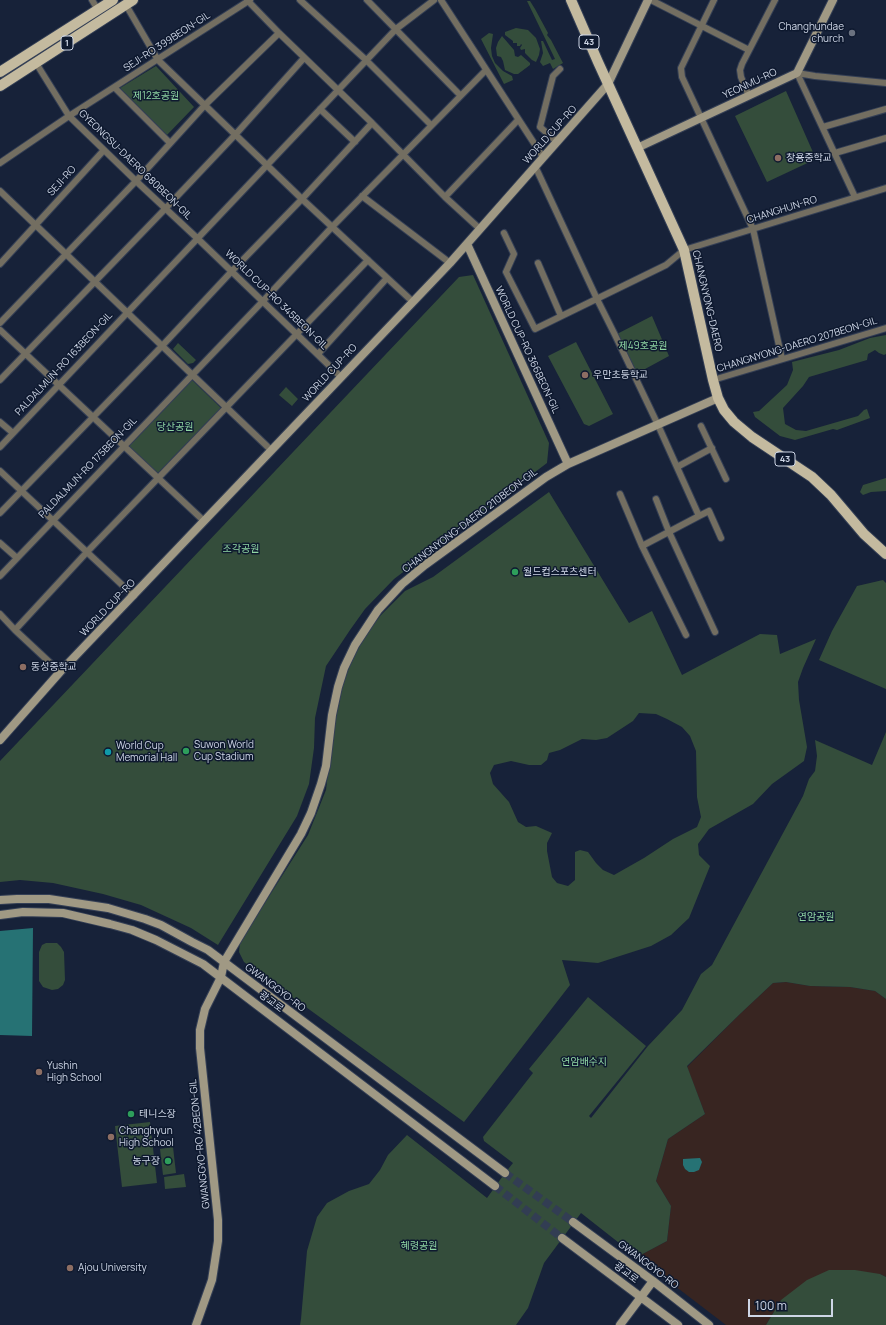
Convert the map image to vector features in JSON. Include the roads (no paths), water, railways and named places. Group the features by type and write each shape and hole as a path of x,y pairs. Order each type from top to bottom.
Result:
{"main road":[{"name":"1","path":"0,72 113,0"},
{"name":"CHANGNYONG-DAERO","path":"571,0 684,250 713,380 718,398 726,413 734,422 756,440 812,477 831,495 864,534 886,554"},
{"name":"1","path":"0,86 129,2"}],"street":[{"path":"92,0 98,10"},
{"path":"249,0 304,58 372,123 445,197 480,229"},
{"name":"SEJI-RO 399BEON-GIL","path":"0,164 69,116 115,88 249,0"},
{"path":"300,0 366,60 431,125"},
{"path":"367,0 460,95"},
{"name":"PALDALMUN-RO 163BEON-GIL","path":"0,447 396,29 434,0"},
{"path":"441,0 543,157"},
{"path":"649,0 749,50"},
{"name":"WORLD CUP-RO","path":"0,740 60,672 450,263 608,84 649,0"},
{"path":"714,0 681,68 682,77 753,230 782,359"},
{"path":"749,96 741,77 740,70 775,0"},
{"path":"797,73 833,0"},
{"path":"129,2 158,60 266,165 412,302"},
{"path":"0,323 136,181 205,105 279,33"},
{"path":"0,380 235,135 304,58"},
{"name":"GYEONGSU-DAERO 680BEON-GIL","path":"36,63 69,116 197,238"},
{"path":"557,142 540,127 553,76 560,69"},
{"path":"192,375 402,154 486,70"},
{"path":"797,73 886,83"},
{"path":"797,73 855,197"},
{"name":"YEONMU-RO","path":"637,148 797,73"},
{"path":"115,88 170,143"},
{"path":"320,109 355,142"},
{"path":"823,127 886,109"},
{"path":"445,197 518,120"},
{"path":"0,513 162,346 372,123"},
{"path":"835,153 886,138"},
{"name":"SEJI-RO","path":"1,262 104,150"},
{"path":"535,166 596,299 658,425 699,516"},
{"name":"CHANGHUN-RO","path":"684,250 886,188"},
{"path":"0,191 271,450"},
{"path":"362,196 450,263"},
{"path":"504,233 514,254 506,272 535,328 666,265 684,250"},
{"name":"WORLD CUP-RO 345BEON-GIL","path":"197,238 341,377"},
{"name":"WORLD CUP-RO 366BEON-GIL","path":"467,244 568,464"},
{"path":"15,630 87,552 368,260"},
{"path":"538,263 561,316"},
{"path":"318,354 387,278"},
{"name":"CHANGNYONG-DAERO 207BEON-GIL","path":"713,380 886,328"},
{"path":"0,330 204,521"},
{"name":"PALDALMUN-RO 175BEON-GIL","path":"0,576 192,375"},
{"name":"CHANGNYONG-DAERO 210BEON-GIL","path":"224,962 297,840 311,813 320,789 326,766 332,715 338,687 350,654 370,621 389,597 425,565 546,477 568,464 718,398"},
{"path":"0,422 13,433"},
{"path":"701,426 726,479"},
{"path":"677,467 712,448"},
{"path":"0,471 134,596"},
{"path":"620,494 642,546 686,635"},
{"path":"656,499 669,532 715,632"},
{"path":"642,546 709,511 721,538"},
{"path":"0,543 17,558"},
{"path":"0,614 60,672"},
{"name":"GWANGGYO-RO","path":"0,900 49,899 108,908 145,918 208,950 505,1173"},
{"name":"광교로","path":"0,914 22,912 63,913 132,930 156,940 203,964 495,1186"},
{"name":"GWANGGYO-RO 42BEON-GIL","path":"196,1325 212,1280 218,1240 218,1220 200,1048 200,1030 205,1008 221,977 224,962"},
{"name":"GWANGGYO-RO","path":"573,1222 653,1280 709,1325"},
{"name":"광교로","path":"562,1238 678,1325"},
{"path":"620,1325 653,1280"}],"tunnel":[{"path":"505,1173 573,1222"},
{"path":"495,1186 562,1238"}],"place":[{"name":"Changhundae church","path":"852,33"},
{"name":"창용중학교","path":"778,158"},
{"name":"우만초등학교","path":"585,375"},
{"name":"월드컵스포츠센터","path":"515,572"},
{"name":"동성중학교","path":"23,667"},
{"name":"Suwon World Cup Stadium","path":"186,751"},
{"name":"World Cup Memorial Hall","path":"108,752"},
{"name":"Yushin High School","path":"39,1072"},
{"name":"테니스장","path":"131,1114"},
{"name":"Changhyun High School","path":"111,1137"},
{"name":"농구장","path":"168,1161"},
{"name":"Ajou University","path":"70,1268"}],"park label":[{"name":"제12호공원","path":"156,96"},
{"name":"제49호공원","path":"643,346"},
{"name":"당산공원","path":"175,427"},
{"name":"조각공원","path":"241,549"},
{"name":"연암공원","path":"816,917"},
{"name":"연암배수지","path":"584,1062"},
{"name":"혜령공원","path":"419,1246"}]}
